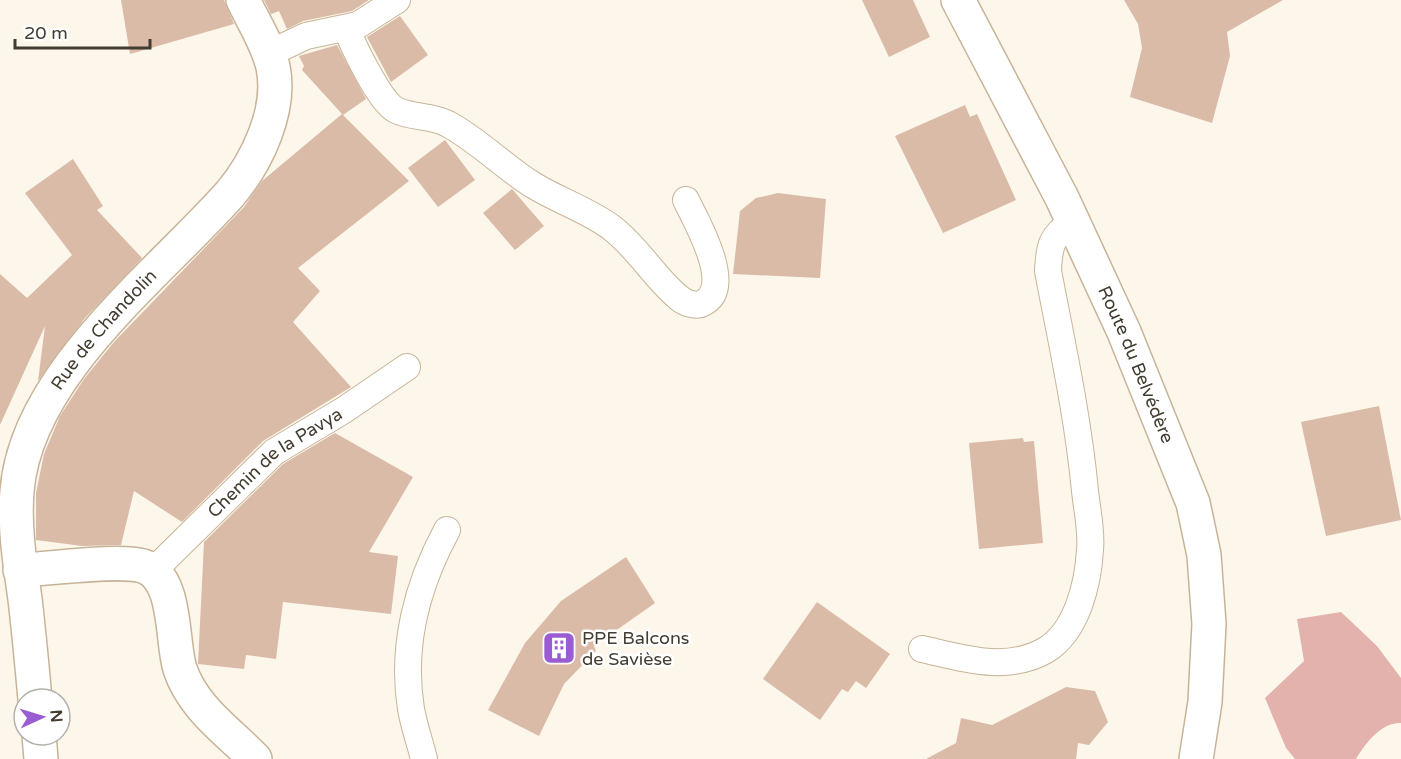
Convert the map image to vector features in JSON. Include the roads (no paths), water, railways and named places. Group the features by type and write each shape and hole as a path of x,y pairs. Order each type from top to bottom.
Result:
{"street":[{"name":"Rue de Chandolin","path":"34,687 16,532 17,489 24,449 38,415 62,377 96,335 187,242 241,181 258,151 272,109 275,80 268,54 243,0"},
{"name":"Route du Belvédère","path":"958,0 1073,222 1190,494 1201,533 1208,586 1209,657 1196,759"},
{"path":"20,570 122,564 145,567 153,571 166,590 175,649 186,684 200,706 255,759"}],"lane":[{"path":"268,54 306,36 358,25 397,0"},
{"path":"347,29 360,59 384,99 395,110 448,123 532,184 595,217 630,245 679,298 693,305 701,305 709,300 714,288 713,258 686,200"},
{"path":"922,649 985,663 1013,661 1046,650 1068,629 1085,587 1091,548 1080,434 1048,271 1049,246 1056,234 1073,222"},
{"name":"Chemin de la Pavya","path":"153,571 274,453 344,410 407,367"},
{"path":"424,759 409,689 409,644 414,612 434,554 447,530"}],"place":[{"name":"PPE Balcons de Savièse","path":"559,648"}]}
